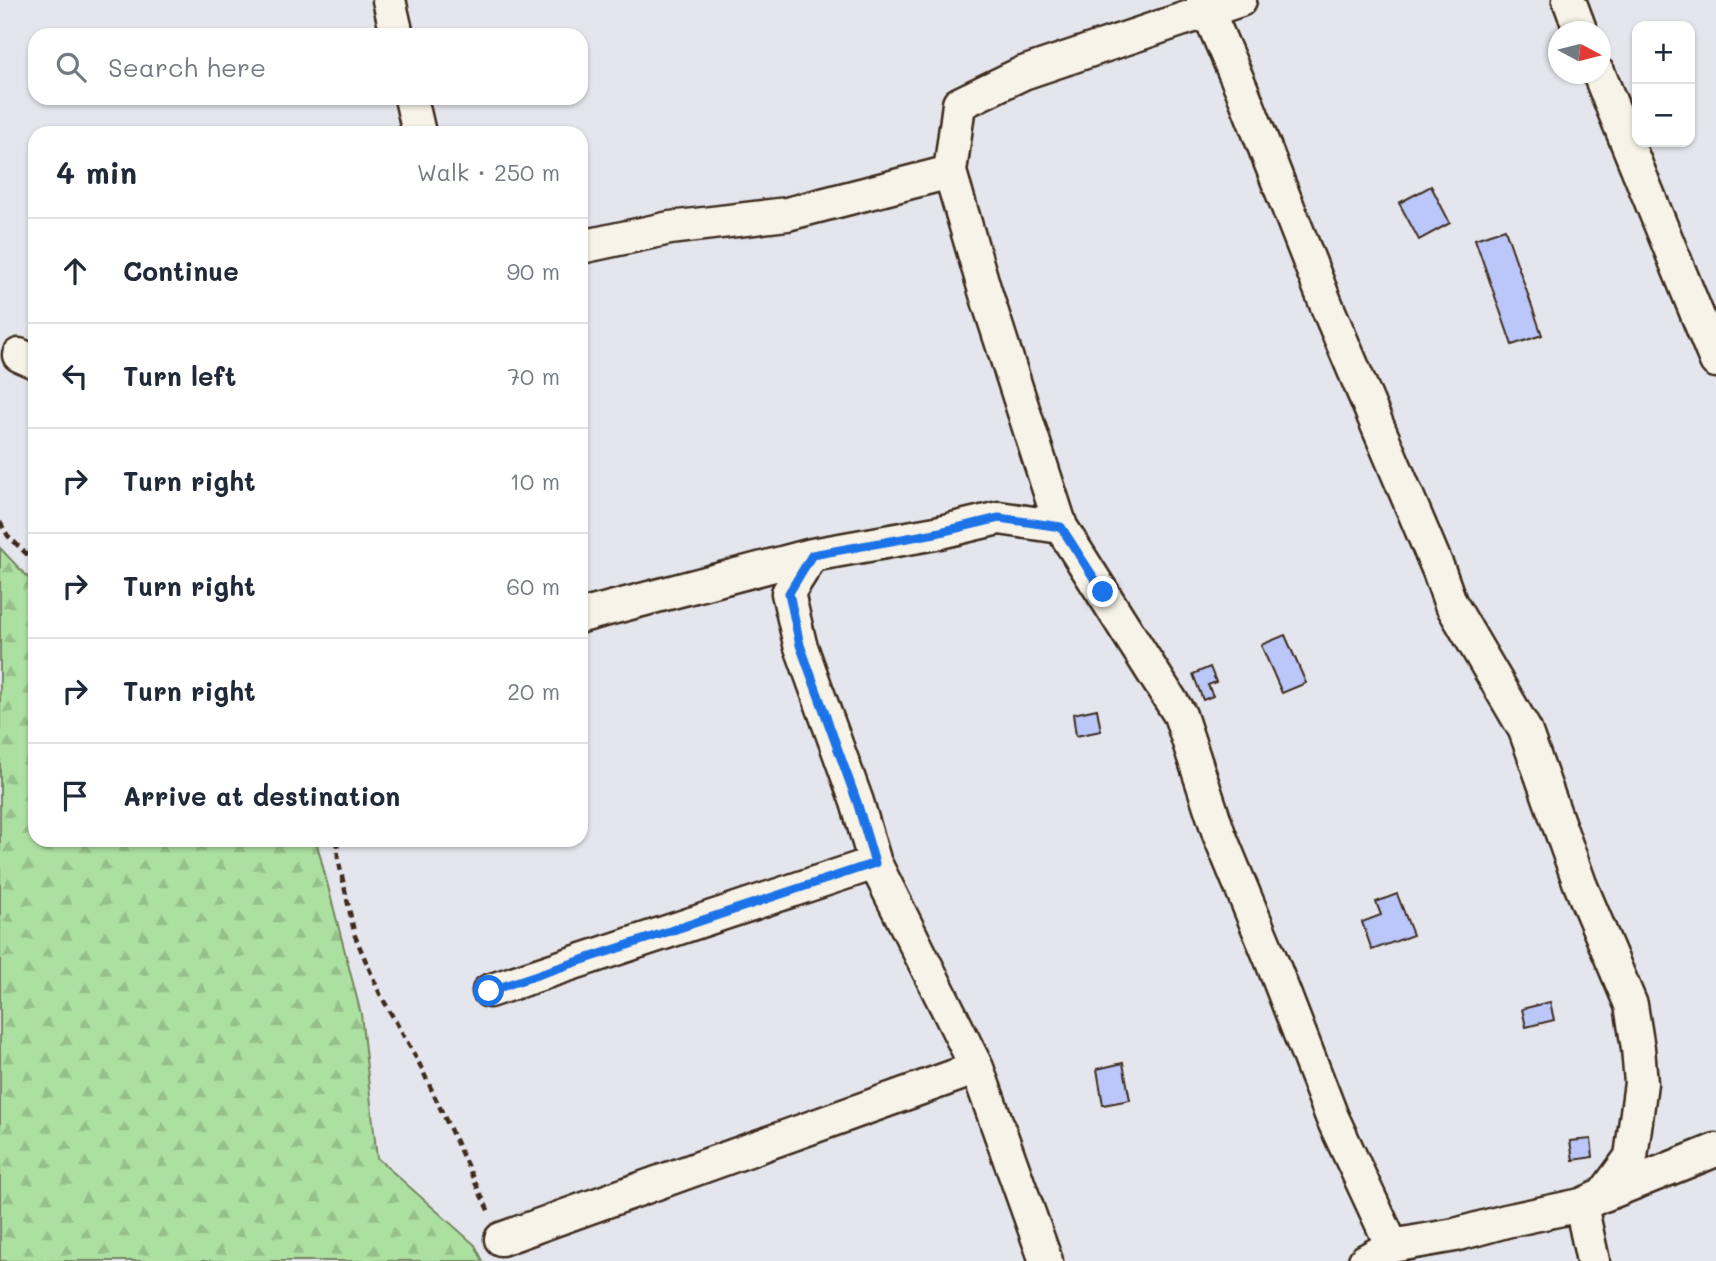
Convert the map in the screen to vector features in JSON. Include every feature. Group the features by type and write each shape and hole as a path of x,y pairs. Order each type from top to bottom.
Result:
{"street":[{"path":"389,0 395,28"},
{"path":"1240,0 1206,5 1095,50 1023,73 959,104 950,172 985,291 1061,527 1180,715 1219,834 1332,1116 1379,1254 1592,1200 1716,1150"},
{"path":"1569,0 1577,21"},
{"path":"1206,5 1450,602 1525,730 1580,884 1631,1005 1641,1083 1632,1157 1592,1200 1593,1261"},
{"path":"1603,84 1716,361"},
{"path":"413,105 417,126"},
{"path":"588,246 670,228 787,214 950,172"},
{"path":"588,614 812,555 936,533 999,518 1061,527"},
{"path":"812,555 789,593 800,645 857,802 875,863 977,1068 1046,1261"},
{"path":"489,991 875,863"},
{"path":"501,1239 977,1068"}],"path":[{"path":"0,522 8,536 28,555"},
{"path":"337,847 355,936 380,994 419,1063 501,1239"}],"green space":[{"path":"0,548 28,578 28,847 318,847 361,1014 377,1158 475,1245 483,1261 0,1261"}],"building":[{"path":"1431,186 1450,223 1419,240 1399,203"},
{"path":"1505,229 1542,335 1512,345 1475,239"},
{"path":"1285,635 1306,683 1282,693 1261,645"},
{"path":"1210,667 1216,682 1208,685 1213,696 1203,700 1193,674"},
{"path":"1097,709 1101,731 1076,736 1073,714"},
{"path":"1397,894 1413,935 1372,950 1362,922 1381,915 1376,902"},
{"path":"1550,1002 1554,1020 1526,1027 1522,1009"},
{"path":"1123,1063 1130,1100 1103,1105 1097,1069"},
{"path":"1591,1139 1593,1157 1573,1160 1570,1141"}],"route":[{"path":"489,991 875,863 857,802 800,645 789,593 812,555 936,533 999,518 1061,527 1103,592"}]}
